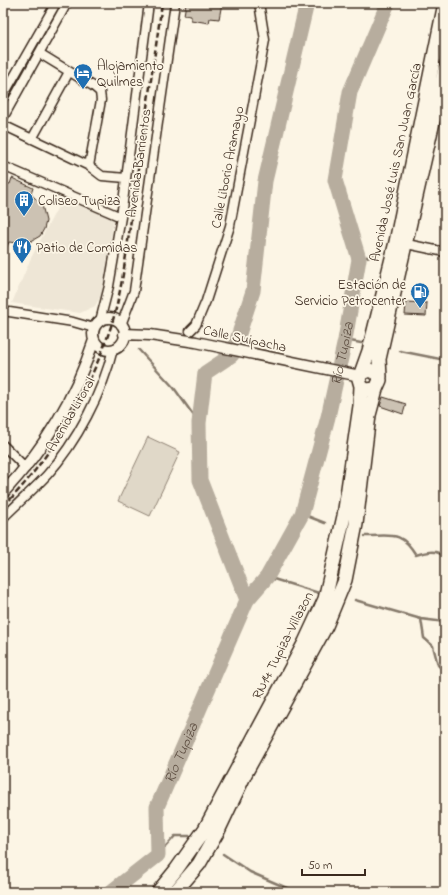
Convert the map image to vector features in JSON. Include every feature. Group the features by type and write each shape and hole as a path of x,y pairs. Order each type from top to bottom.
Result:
{"highway":[{"name":"Avenida José Luis San Juan García","path":"378,383 378,359 401,242 424,106 445,3"},
{"name":"Avenida José Luis San Juan García","path":"361,378 441,110 445,69"},
{"path":"372,370 378,383 369,391 361,378 372,370"},
{"name":"RN14: Tupiza-Villazon","path":"323,617 325,599 337,552 344,516 360,406 361,378"},
{"name":"RN14: Tupiza-Villazon","path":"158,892 201,835 223,809 245,774 323,617 345,580 356,524 369,415 378,383"},
{"path":"337,552 350,554"},
{"name":"RN14: Tupiza-Villazon","path":"175,892 199,864 218,831 223,809"}],"street":[{"path":"3,96 6,84 56,3"},
{"path":"3,118 67,3"},
{"name":"Avenida Barrientos","path":"97,325 109,286 121,217 149,3"},
{"name":"Avenida Barrientos","path":"123,330 134,291 175,3"},
{"name":"Calle Liborio Aramayo","path":"190,331 196,325 206,301 230,226 265,40 259,3"},
{"path":"40,53 94,86 100,92 101,100 89,166"},
{"path":"32,140 69,72"},
{"path":"6,84 17,91"},
{"path":"424,106 441,110"},
{"path":"3,125 89,166 102,176 126,178"},
{"path":"3,166 121,217"},
{"path":"401,242 445,252"},
{"path":"3,311 97,325 113,319 123,330 121,344 113,349 103,349 94,340"},
{"path":"3,493 26,468 69,401 85,369 97,325"},
{"name":"Calle Suipacha","path":"123,330 196,342 361,378"},
{"name":"Avenida Litoral","path":"3,518 47,475 67,449 84,421 108,371 113,349"},
{"path":"3,446 26,468"}],"shaded area":[{"path":"62,199 114,219 102,294 95,306 80,313 12,303 31,258"},
{"path":"148,437 180,452 150,516 118,501"}],"building":[{"path":"186,3 222,3 219,19 210,18 209,23 191,20 191,16 184,15"},
{"name":"Coliseo Tupiza","path":"12,178 33,188 31,194 42,205 46,221 40,236 26,244 9,242 3,256 3,183 10,184"},
{"path":"406,302 427,303 426,316 405,315"},
{"path":"383,397 406,404 403,414 380,406"}],"waterway":[{"name":"Río Tupiza","path":"111,892 158,855 157,807 247,600 200,480 199,423 205,373 232,355 253,291 265,181 307,3"},
{"name":"Río Tupiza","path":"247,600 267,577 302,514 328,417 345,340 359,259 335,180 350,92 388,3"},
{"path":"359,259 381,253"},
{"path":"345,340 361,343"},
{"path":"139,350 174,388 199,423"},
{"path":"400,351 445,360"},
{"path":"302,514 325,523"},
{"path":"365,536 395,536 405,541 416,555 435,552 442,554 445,557"},
{"path":"267,577 319,593"},
{"path":"355,600 421,619 445,622"},
{"path":"421,619 424,638 433,646 438,665 445,672"},
{"path":"158,855 175,836 194,836"},
{"path":"223,854 250,872 296,892"}],"railway":[{"path":"3,506 37,468 68,420 95,368 113,320 125,259 162,3"}],"place":[{"name":"Alojamiento Quilmes","path":"83,90"},
{"name":"Coliseo Tupiza","path":"24,217"},
{"name":"Patio de Comidas","path":"22,264"},
{"name":"Estación de Servicio Petrocenter","path":"420,309"}]}
